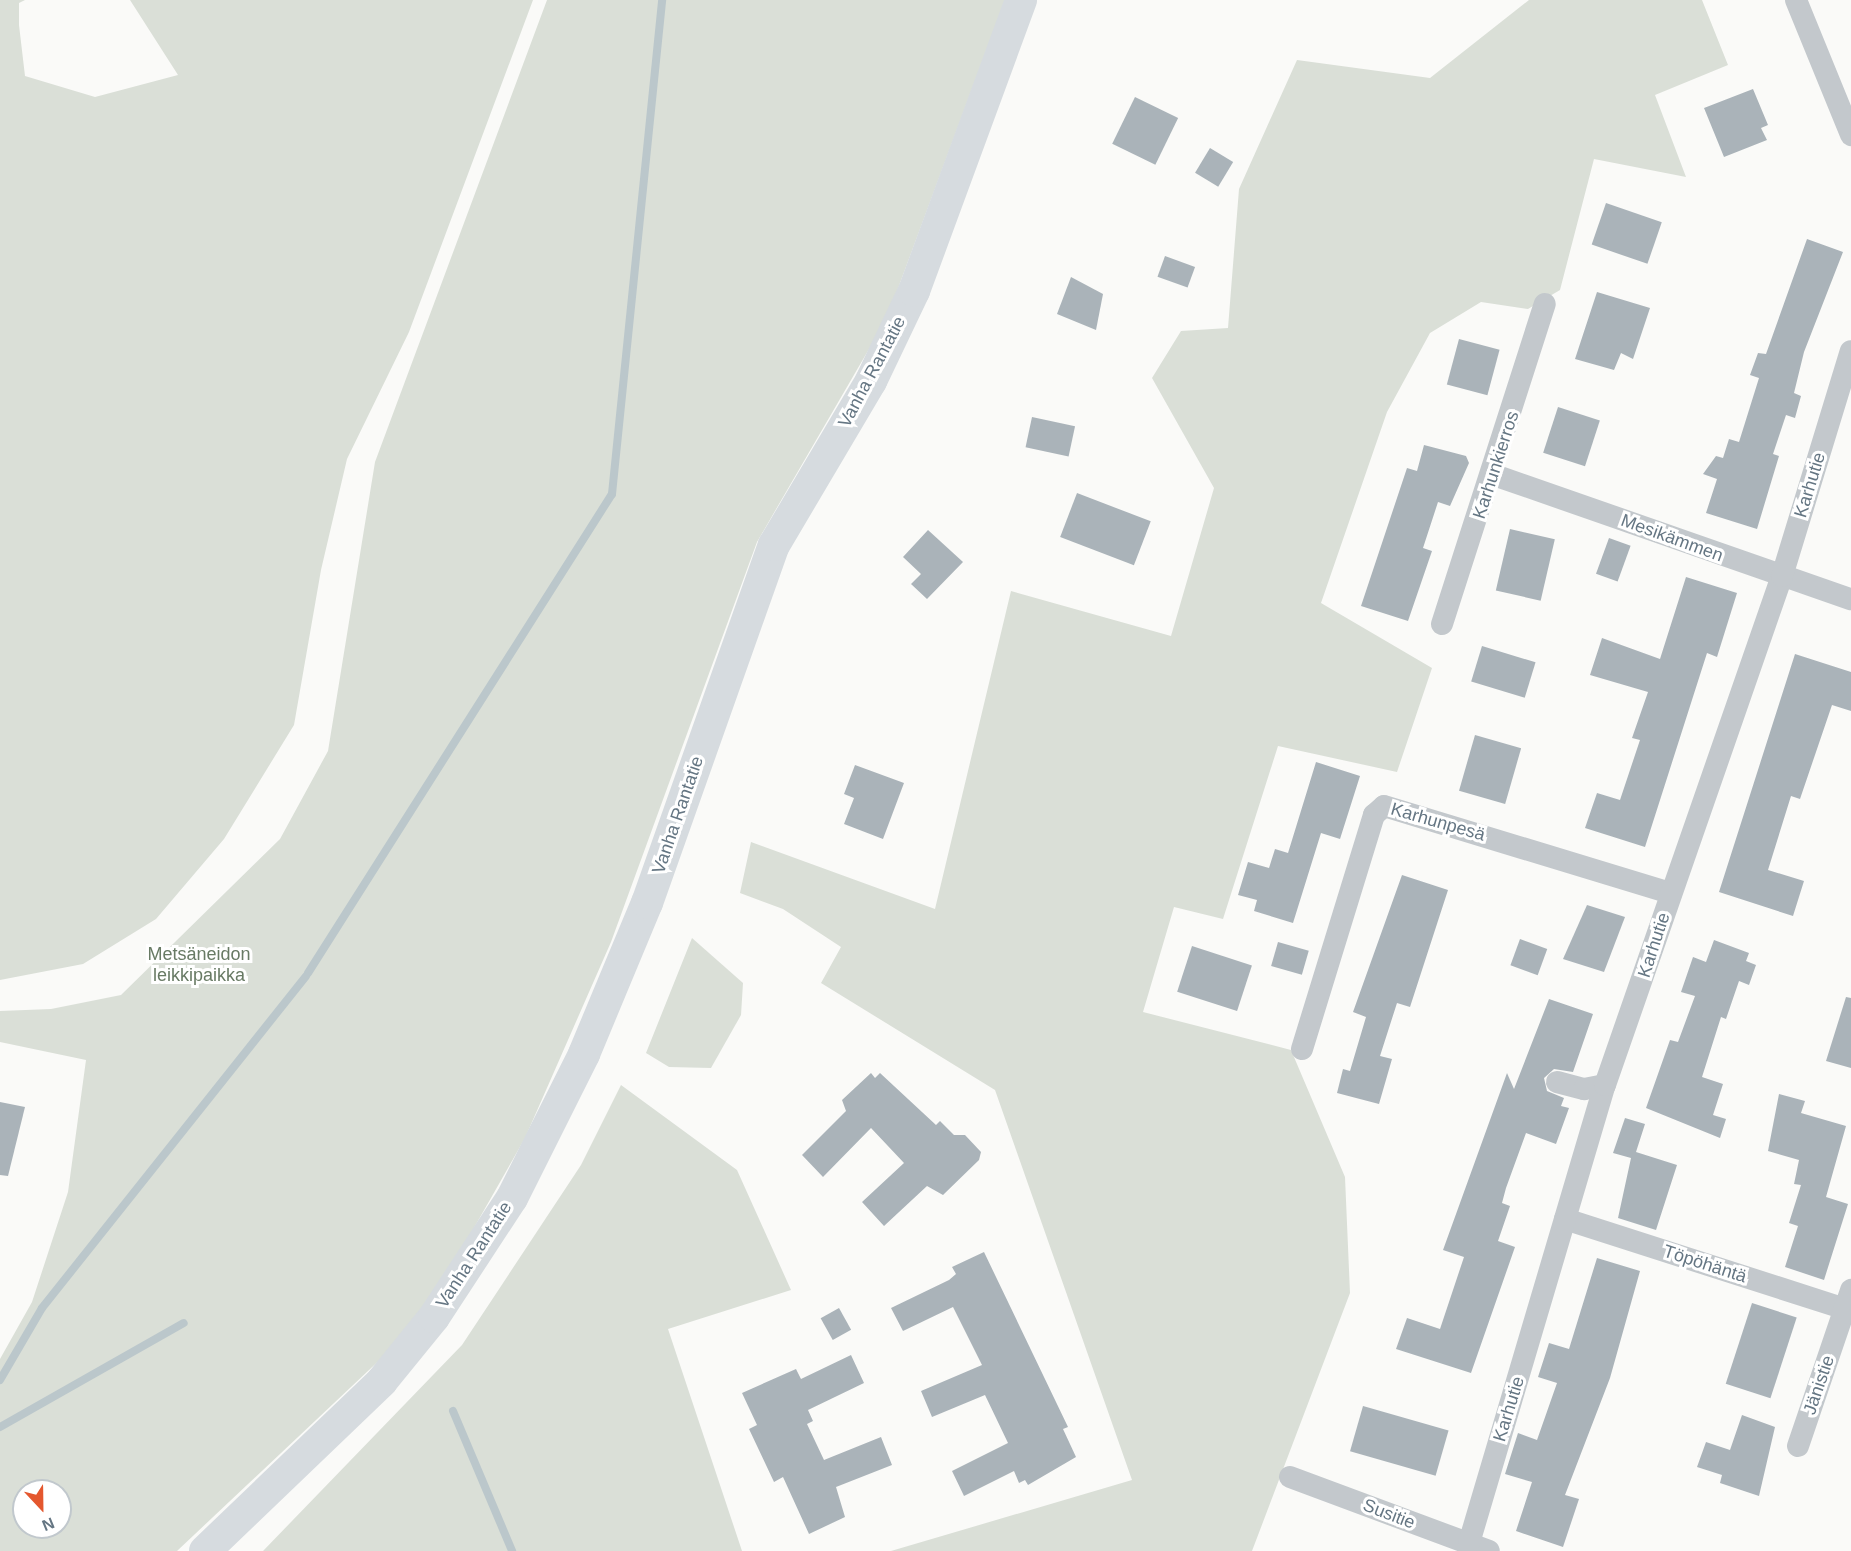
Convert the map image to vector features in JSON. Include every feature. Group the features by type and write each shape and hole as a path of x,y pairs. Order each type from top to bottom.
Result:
{"main road":[{"name":"Vanha Rantatie","path":"205,1551 382,1381 434,1317 512,1198 584,1054 646,903 774,545 871,381 914,291 1021,0"}],"street":[{"path":"1796,0 1851,135"},
{"name":"Karhunkierros","path":"1442,624 1494,475 1545,304"},
{"name":"Karhutie","path":"1479,1547 1565,1219 1605,1085 1782,576 1851,351"},
{"name":"Mesikämmen","path":"1494,475 1851,599"},
{"name":"Karhunpesä","path":"1302,1049 1374,815 1384,806 1671,893"},
{"path":"1557,1082 1584,1089 1605,1085"},
{"name":"Töpöhäntä","path":"1565,1219 1848,1299"},
{"name":"Jänistie","path":"1798,1446 1848,1299"},
{"name":"Susitie","path":"1290,1477 1479,1547"}],"green space":[{"path":"0,0 25,0 19,3 19,25 25,76 95,97 178,75 130,0 533,0 409,332 347,459 321,570 294,725 224,839 156,919 83,964 0,980"},
{"name":"Metsäneidon leikkipaikka","path":"547,0 1005,0 887,318 757,542 611,942 525,1138 421,1321 177,1551 0,1551 0,1359 32,1302 68,1192 86,1060 0,1042 0,1011 51,1009 121,995 280,839 328,751 375,462"},
{"path":"1529,0 1702,0 1728,65 1655,95 1686,177 1594,159 1560,290 1528,309 1481,302 1430,333 1387,412 1321,603 1432,668 1397,772 1278,746 1223,919 1174,907 1143,1012 1291,1050 1345,1177 1350,1293 1252,1551 891,1551 1132,1480 995,1090 821,983 841,947 783,909 740,893 751,842 935,909 1011,591 1171,636 1214,488 1152,378 1181,331 1228,328 1239,189 1297,60 1430,78"},
{"path":"692,938 743,983 741,1015 711,1068 669,1067 646,1053"},
{"path":"621,1085 737,1170 791,1290 668,1329 742,1551 263,1551 462,1345 581,1165"}],"building":[{"path":"1753,89 1768,125 1761,128 1767,140 1724,157 1704,108"},
{"path":"1135,97 1178,118 1155,165 1112,144"},
{"path":"1210,148 1233,162 1218,187 1195,173"},
{"path":"1606,203 1662,222 1647,264 1592,245"},
{"path":"1807,239 1843,252 1804,352 1794,393 1801,396 1795,418 1786,415 1773,454 1779,456 1757,529 1706,513 1717,479 1703,474 1716,456 1723,458 1729,439 1739,442 1759,378 1750,375 1758,353 1766,354"},
{"path":"1165,256 1195,267 1188,288 1157,277"},
{"path":"1071,277 1103,294 1096,330 1057,314"},
{"path":"1597,292 1650,308 1633,359 1621,353 1614,370 1575,359"},
{"path":"1459,339 1500,350 1487,395 1447,384"},
{"path":"1558,407 1600,421 1585,466 1543,453"},
{"path":"1032,417 1075,426 1069,456 1026,447"},
{"path":"1424,445 1466,456 1469,463 1450,506 1438,502 1423,548 1432,551 1408,621 1361,606 1407,468 1417,471"},
{"path":"1077,493 1151,521 1134,565 1060,537"},
{"path":"1510,529 1555,539 1541,601 1496,590"},
{"path":"928,530 963,562 927,599 911,584 921,574 903,557"},
{"path":"1609,538 1631,546 1618,582 1596,574"},
{"path":"1686,577 1737,593 1717,657 1707,653 1645,847 1585,828 1597,793 1620,800 1640,740 1632,738 1648,692 1590,675 1602,638 1660,659"},
{"path":"1482,646 1536,662 1525,698 1471,681"},
{"path":"1795,654 1851,672 1851,711 1832,705 1800,799 1791,796 1768,870 1804,881 1793,916 1719,892"},
{"path":"1475,735 1521,748 1505,804 1459,791"},
{"path":"1316,762 1360,776 1340,839 1321,833 1293,923 1254,911 1257,900 1238,895 1248,862 1269,868 1275,849 1288,853"},
{"path":"855,765 904,783 883,839 844,824 854,798 844,794"},
{"path":"1402,875 1448,890 1410,1007 1397,1003 1380,1056 1392,1059 1379,1104 1337,1093 1343,1069 1350,1071 1366,1017 1353,1012"},
{"path":"1587,905 1625,917 1604,972 1563,959"},
{"path":"1520,939 1547,949 1538,975 1510,965"},
{"path":"1714,940 1749,953 1746,961 1756,965 1749,985 1739,981 1726,1019 1721,1017 1702,1077 1723,1084 1713,1115 1726,1119 1720,1138 1646,1108 1670,1040 1678,1042 1695,996 1681,992 1693,957 1706,962"},
{"path":"1278,942 1309,951 1302,975 1271,966"},
{"path":"1192,946 1252,965 1237,1011 1177,992"},
{"path":"1846,997 1851,998 1851,1068 1826,1061"},
{"path":"1549,999 1593,1014 1573,1072 1554,1069 1544,1078 1547,1091 1564,1098 1561,1106 1569,1108 1556,1144 1526,1133 1506,1188 1502,1203 1510,1206 1498,1241 1515,1247 1471,1373 1396,1349 1407,1318 1440,1329 1464,1257 1443,1250 1507,1073 1514,1089"},
{"path":"871,1073 875,1078 880,1073 936,1125 940,1121 954,1135 965,1135 981,1152 979,1160 943,1195 927,1186 884,1226 862,1202 904,1163 871,1128 823,1177 802,1155 846,1111 842,1100"},
{"path":"1779,1094 1805,1101 1801,1113 1846,1126 1826,1197 1848,1204 1824,1280 1785,1267 1798,1226 1789,1223 1801,1185 1794,1184 1799,1160 1768,1151"},
{"path":"0,1102 25,1107 8,1176 0,1175"},
{"path":"1625,1118 1645,1124 1636,1152 1677,1165 1656,1230 1618,1218 1631,1158 1613,1153"},
{"path":"984,1252 1068,1427 1063,1429 1076,1457 1028,1485 1025,1480 1019,1483 1014,1471 964,1496 952,1471 1008,1443 985,1395 932,1417 921,1391 982,1365 953,1307 903,1331 891,1308 949,1280 956,1274 952,1267"},
{"path":"1597,1258 1640,1271 1610,1378 1565,1495 1579,1499 1563,1547 1516,1531 1532,1482 1505,1474 1518,1433 1537,1440 1557,1383 1538,1377 1549,1343 1569,1349"},
{"path":"1752,1303 1797,1318 1770,1398 1726,1384"},
{"path":"839,1308 851,1330 833,1340 821,1318"},
{"path":"851,1355 864,1383 808,1410 813,1421 807,1424 824,1460 881,1437 892,1465 836,1487 845,1517 809,1534 783,1477 774,1482 749,1429 757,1425 742,1393 796,1369 801,1379"},
{"path":"1363,1406 1449,1431 1436,1476 1350,1451"},
{"path":"1742,1415 1775,1427 1759,1496 1720,1483 1722,1475 1697,1467 1706,1442 1730,1450"}],"waterway":[{"path":"308,973 612,494 662,0"},
{"path":"0,1380 42,1308 306,976"},
{"path":"0,1427 184,1323"},
{"path":"453,1411 512,1551"}]}
